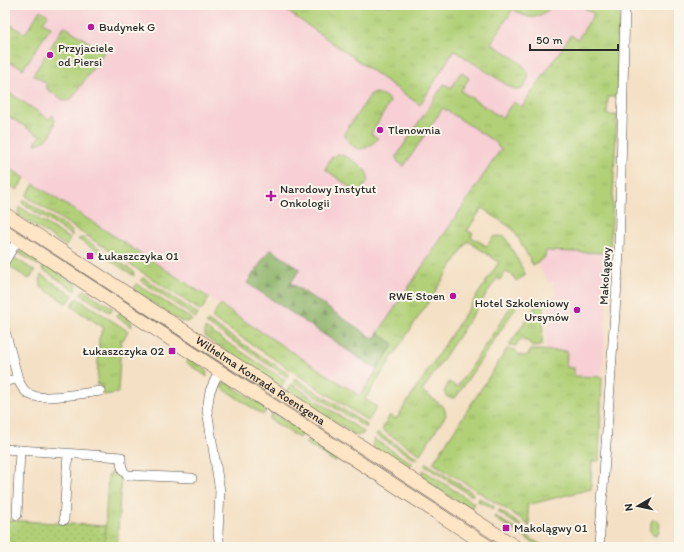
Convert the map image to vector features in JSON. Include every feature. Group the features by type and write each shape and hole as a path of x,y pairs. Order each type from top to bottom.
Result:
{"street":[{"name":"Makolągwy","path":"599,547 619,254 625,5"},
{"name":"Wilhelma Konrada Roentgena","path":"5,214 516,547"},
{"name":"Wilhelma Konrada Roentgena","path":"5,231 489,547"},
{"path":"5,261 18,239"},
{"path":"5,330 18,379 25,392 38,397 100,391"},
{"path":"219,371 210,391 207,410 220,484 218,533 220,547"},
{"path":"5,381 18,379"},
{"path":"5,449 121,457 122,470 130,475 192,478"},
{"path":"17,516 20,450"},
{"path":"64,520 68,453"}],"shaded area":[{"name":"Narodowy Instytut Onkologii","path":"5,5 605,5 467,231 360,396 5,165"},
{"path":"546,251 610,253 602,377 574,376 566,368 567,352 546,351 548,301 555,296 555,290 553,288 554,282 549,282 546,280 537,262 545,257"}],"green space":[{"path":"279,5 544,5 549,9 535,17 527,17 513,9 491,43 520,62 524,67 528,78 522,89 517,90 510,87 454,50 420,105"},
{"path":"580,5 620,5 618,97 608,97 607,115 617,115 610,253 546,251 545,257 533,265 513,229 482,208 467,231 473,233 471,237 487,246 493,237 505,237 526,275 516,281 513,275 505,272 500,280 497,278 422,391 444,407 446,415 420,454 382,430 390,415 396,419 499,262 468,241 365,399 377,407 368,421 212,318 220,305 360,396 394,344 378,333 501,149 497,146 498,144 443,108 404,166 398,162 396,157 444,84 451,88 461,72 469,78 461,91 502,118 513,102 522,107 571,35 578,39 594,14"},
{"path":"40,10 48,15 43,22 51,27 23,69 5,60 5,21 25,34"},
{"path":"64,26 104,52 71,100 65,101 47,89 46,83 33,75"},
{"path":"5,90 49,119 53,115 53,130 48,138 35,144 40,136 5,114"},
{"path":"376,93 386,97 390,102 371,134 378,138 369,146 358,149 348,141 345,132 371,94"},
{"path":"337,154 345,156 357,163 367,174 367,181 358,193 325,169 331,158"},
{"path":"5,165 25,178 17,190 5,182"},
{"path":"34,184 209,298 201,311 26,196"},
{"path":"24,200 71,230 72,236 22,203"},
{"path":"20,207 70,239 66,246 20,216 18,211"},
{"path":"83,238 133,271 134,276 78,239"},
{"path":"270,249 300,269 291,283 374,339 378,333 394,344 377,370 247,283"},
{"path":"23,251 38,259 38,265 17,252"},
{"path":"13,257 35,271 29,279 7,265"},
{"path":"46,264 77,285 76,291 42,269"},
{"path":"41,275 73,295 69,301 66,303 41,287"},
{"path":"144,278 198,314 196,318 140,280"},
{"path":"137,284 193,320 186,322 180,321 133,290"},
{"path":"84,290 113,308 111,311 109,312 80,294"},
{"path":"77,298 128,331 123,340 121,339 118,393 103,395 101,385 97,385 99,338 104,328 71,306"},
{"path":"540,300 544,300 542,345 532,347 529,342 523,340 518,341 516,346 509,345"},
{"path":"512,305 516,307 513,312 456,397 447,397 444,392 449,382 457,387"},
{"path":"119,312 131,320 132,327 117,317"},
{"path":"208,321 289,374 287,377 206,323"},
{"path":"205,328 285,380 281,387 205,337"},
{"path":"507,349 515,350 522,356 528,355 531,350 567,351 566,367 574,368 574,376 602,377 599,461 592,461 591,489 527,505 530,527 520,518 433,463"},
{"path":"188,358 206,369 207,377 186,362"},
{"path":"295,378 367,425 366,428 293,381"},
{"path":"224,383 229,384 267,409 263,415 219,386"},
{"path":"292,384 364,432 363,434 357,436 287,392"},
{"path":"273,413 301,431 302,434 299,438 269,419"},
{"path":"378,433 418,458 416,460 376,435"},
{"path":"310,439 313,439 338,457 335,462 305,443"},
{"path":"374,439 413,464 410,467 403,467 374,448 372,445"},
{"path":"426,463 473,493 472,496 425,466"},
{"path":"115,470 121,478 117,547 104,547 108,476"},
{"path":"423,470 474,503 470,510 423,479"},
{"path":"479,498 494,506 493,509 478,501"},
{"path":"499,510 521,525 520,527 498,512"},
{"path":"495,516 543,546 540,547 494,518"},
{"path":"653,519 660,524 659,532 656,535 650,531 651,522"},
{"path":"5,520 106,526 104,547 5,547"}],"place":[{"name":"Budynek G","path":"91,27"},
{"name":"Przyjaciele od Piersi","path":"50,55"},
{"name":"Tlenownia","path":"380,130"},
{"name":"Narodowy Instytut Onkologii","path":"271,196"},
{"name":"Łukaszczyka 01","path":"90,256"},
{"name":"RWE Stoen","path":"453,296"},
{"name":"Hotel Szkoleniowy Ursynów","path":"577,310"},
{"name":"Łukaszczyka 02","path":"172,351"},
{"name":"Makolągwy 01","path":"506,528"}]}
